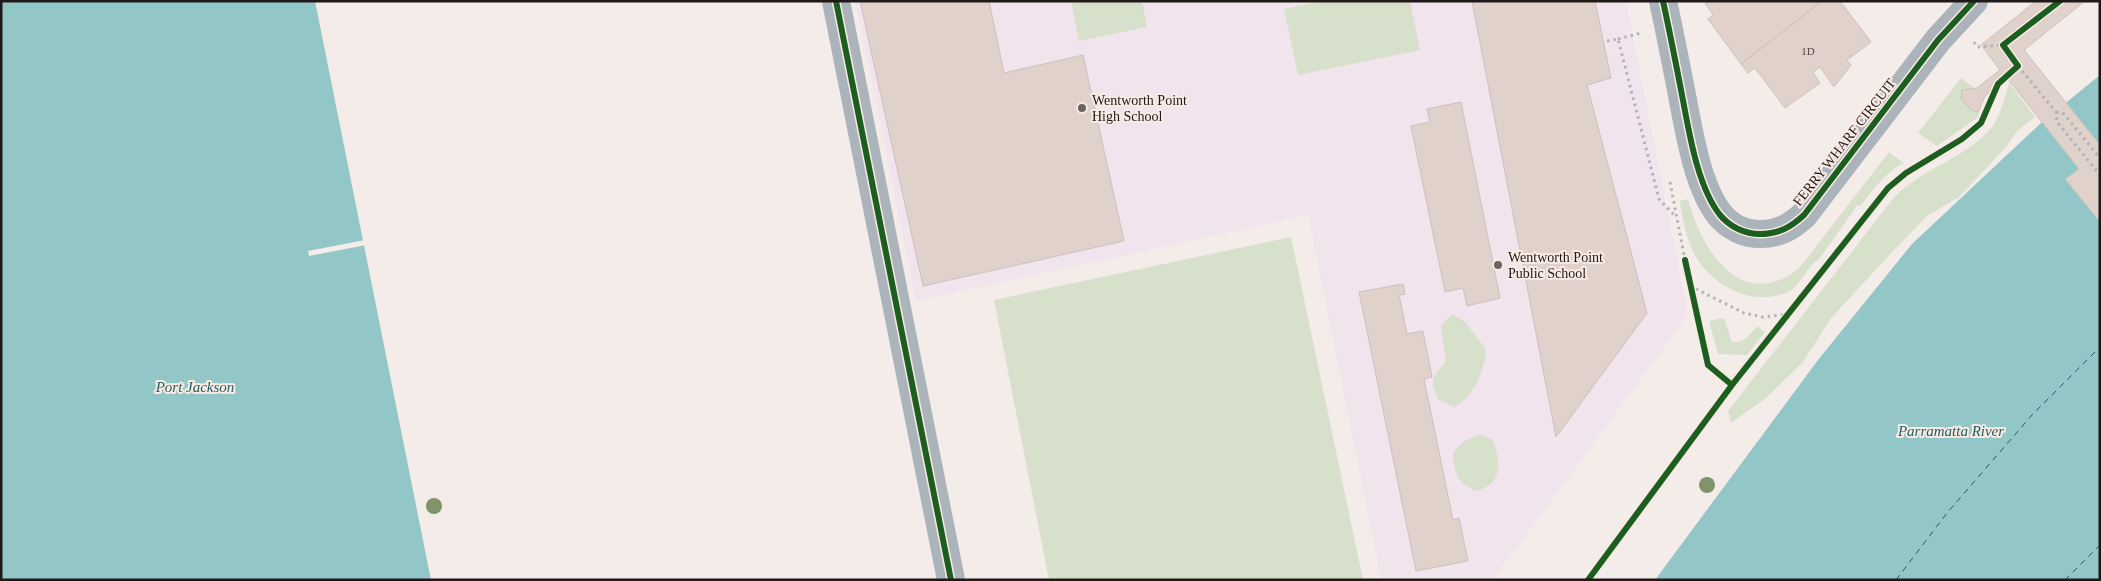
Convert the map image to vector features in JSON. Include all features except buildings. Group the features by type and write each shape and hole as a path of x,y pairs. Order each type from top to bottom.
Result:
{"street":[{"path":"836,1 951,580"},
{"name":"FERRY WHARF CIRCUIT","path":"1664,1 1693,152 1708,194 1720,214 1728,222 1736,228 1757,234 1782,231 1804,215 1938,40 1974,1"}],"path":[{"path":"1607,41 1641,33"},
{"path":"1618,39 1659,199 1677,218"},
{"path":"2008,52 2003,46 2010,40"},
{"path":"2013,59 2056,112 2057,122 2100,175"},
{"path":"2012,72 2018,66"},
{"path":"2056,112 2064,114 2100,158"},
{"path":"1685,260 1687,269"},
{"path":"1688,277 1692,295"},
{"path":"1690,286 1744,313 1763,316 1788,314"},
{"path":"1783,321 1794,307"}],"shaded area":[{"name":"Wentworth Point Public School","path":"855,1 1626,1 1688,315 1493,580 1381,580 1308,215 916,301"}],"green space":[{"path":"1071,1 1142,1 1147,27 1079,41"},
{"path":"1322,1 1410,1 1420,50 1298,75 1284,9"},
{"path":"1961,78 1984,95 1978,117 1937,146 1918,133"},
{"path":"2009,83 2035,117 2018,130 2006,147 1959,197 1927,216 1895,249 1832,317 1802,363 1766,398 1731,423 1728,411 1892,200 1916,180 1969,148 1992,127 1998,117"},
{"path":"1889,152 1903,163 1885,176 1861,205 1857,206 1819,259 1791,290 1779,295 1766,297 1741,293 1729,288 1708,273 1692,249 1686,233 1680,201 1688,199 1694,219 1703,238 1714,256 1728,270 1743,280 1761,284 1780,280 1800,267"},
{"path":"1291,237 1363,580 1049,580 994,300"},
{"path":"1452,314 1465,322 1486,349 1483,366 1477,382 1467,397 1454,407 1438,399 1433,386 1434,378 1446,360 1441,326"},
{"path":"1724,318 1732,342 1744,340 1757,326 1765,332 1747,355 1718,354 1709,321"},
{"path":"1480,434 1492,439 1497,455 1498,470 1492,483 1476,491 1460,481 1456,472 1453,453 1463,442"}],"water":[{"name":"Port Jackson","path":"1,1 315,1 431,580 1,580"},
{"name":"Parramatta River","path":"2100,75 2100,580 1655,580 1818,360 1912,244 2041,123"}],"pier":[{"path":"365,240 366,245 309,256 308,251"}],"ferry route":[{"path":"1896,580 1947,513 2032,415 2100,347"},
{"path":"2065,580 2100,545"}],"cycle path":[{"path":"836,1 951,580"},
{"path":"1663,1 1691,141 1705,189 1720,215 1728,223 1743,231 1754,234 1773,233 1784,229 1804,215 1938,40 1974,1"},
{"path":"1685,260 1708,365 1732,385 1888,188 1906,173 1962,139 1981,123 1998,84 2018,66 2003,45 2060,1"},
{"path":"1588,580 1732,385"}],"place":[{"name":"Wentworth Point High School","path":"1082,108"},
{"name":"Wentworth Point Public School","path":"1498,265"}]}
